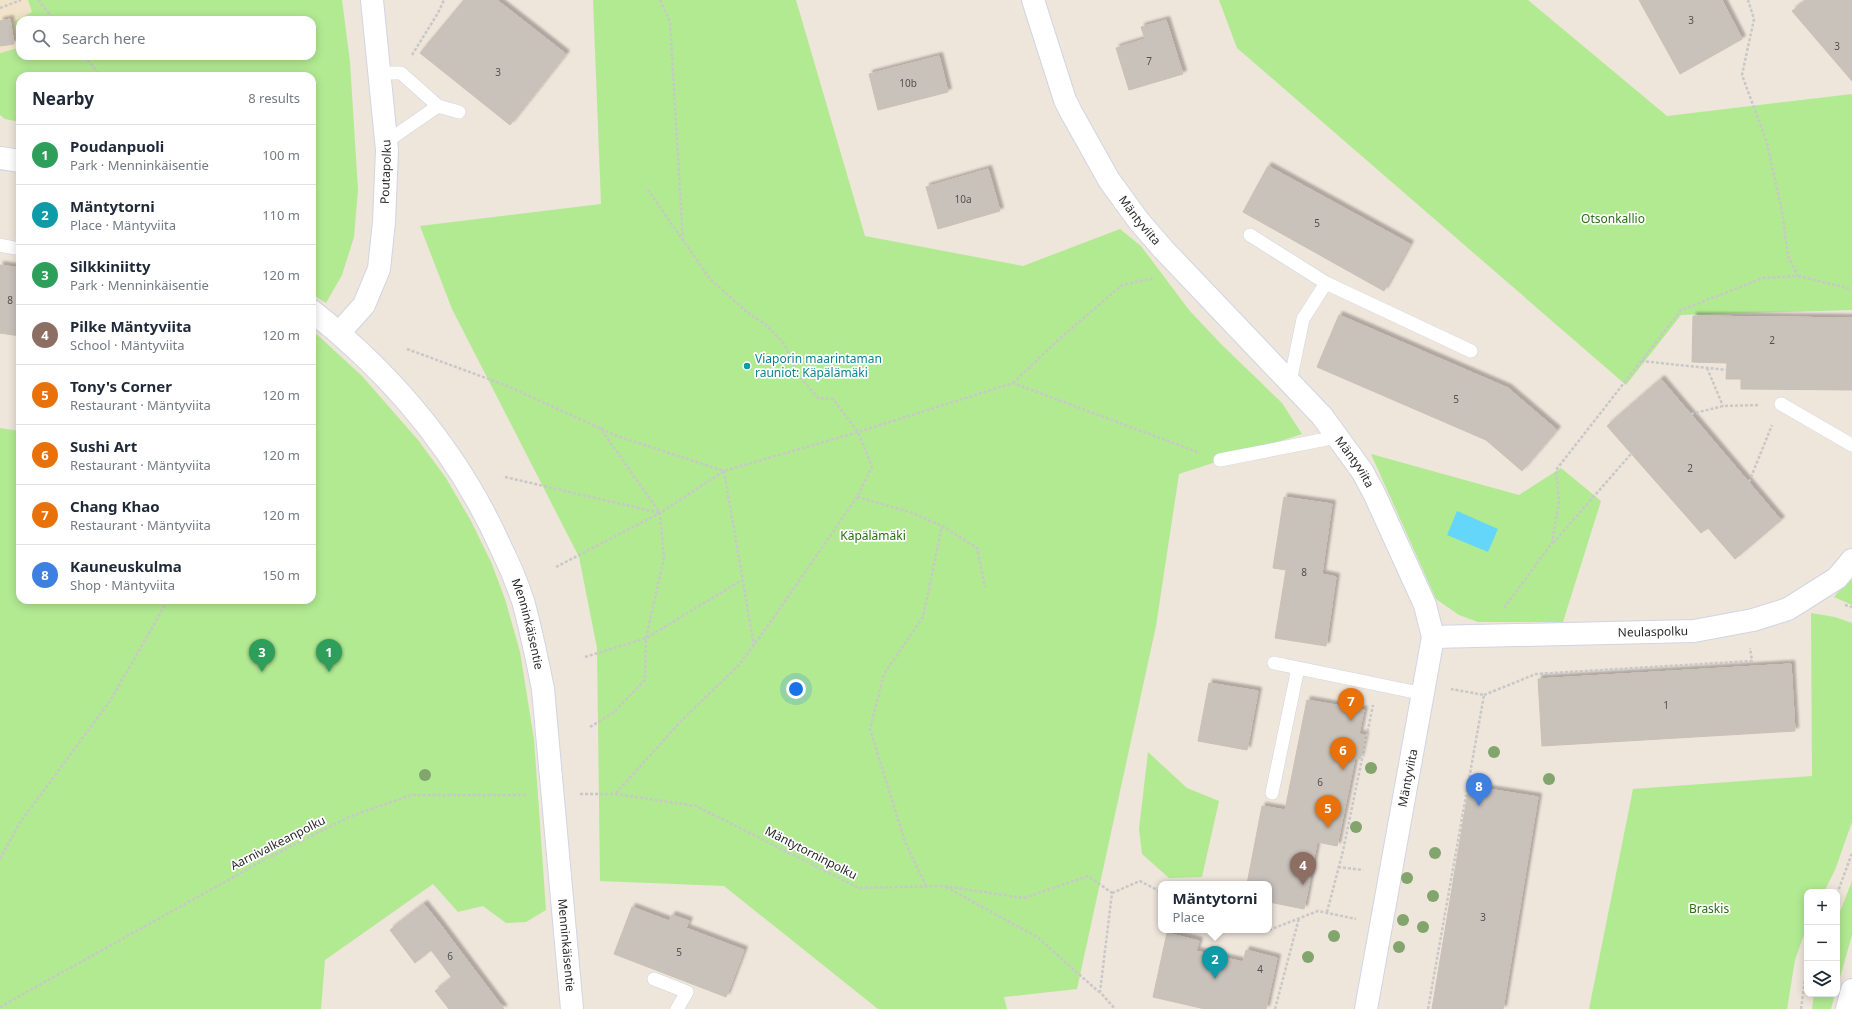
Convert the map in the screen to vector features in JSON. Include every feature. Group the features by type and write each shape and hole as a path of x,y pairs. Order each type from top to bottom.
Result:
{"street":[{"name":"Poutapolku","path":"339,333 364,305 379,269 384,222 386,142 372,0"},
{"name":"Mäntyviita","path":"1033,0 1065,100 1097,160 1138,220 1163,249 1322,416 1362,471 1374,493 1425,605 1433,637 1424,694 1366,1009"},
{"path":"0,158 16,160"},
{"name":"Menninkäisentie","path":"316,314 339,333 382,374 438,438 464,476 489,519 522,599 536,650 543,689 572,1009"},
{"name":"Neulaspolku","path":"1433,637 1694,631 1746,622 1788,609 1837,578 1852,560"},
{"path":"1847,1009 1852,990"}],"lane":[{"path":"380,73 401,73 438,106 459,112"},
{"path":"386,142 438,106"},
{"path":"1250,235 1326,283 1471,351"},
{"path":"0,245 16,247"},
{"path":"1290,382 1303,319 1326,283"},
{"path":"1781,404 1852,445"},
{"path":"1220,460 1337,437"},
{"path":"1274,663 1424,694"},
{"path":"1272,793 1298,668"},
{"path":"654,979 687,992 677,1009"}],"path":[{"path":"0,8 21,0"},
{"path":"38,0 51,16"},
{"path":"401,73 438,13 444,0"},
{"path":"660,0 670,22 683,241"},
{"path":"1748,0 1754,20 1742,75 1767,143 1782,212 1788,256 1798,276"},
{"path":"87,60 98,72"},
{"path":"616,794 682,720 739,665 754,646 857,497 872,467 858,432 833,399 818,398 797,373 785,345 766,325 748,312 710,279 648,190"},
{"path":"556,568 660,513 724,471 858,432 1013,383 1122,285 1184,271"},
{"path":"1552,543 1559,501 1556,470 1681,310 1763,278 1798,276 1852,289"},
{"path":"407,349 505,385 617,436 724,471"},
{"path":"1640,361 1727,370"},
{"path":"1707,368 1724,406"},
{"path":"1013,383 1220,460"},
{"path":"1691,414 1724,406 1781,404 1749,482"},
{"path":"590,727 614,712 645,680 646,638 664,558 660,513 600,428"},
{"path":"1485,635 1552,543 1631,454"},
{"path":"724,471 754,646"},
{"path":"505,476 660,513"},
{"path":"857,497 910,512 942,526 977,548 985,587"},
{"path":"926,886 905,842 870,729 884,674 923,617 942,526"},
{"path":"585,657 646,638 742,580"},
{"path":"0,859 19,824 110,701 166,604"},
{"path":"1484,695 1536,674 1752,661 1746,622"},
{"path":"1327,912 1374,700"},
{"name":"Aarnivalkeanpolku","path":"0,1007 264,860 349,817 411,795 592,794"},
{"name":"Mäntytorninpolku","path":"592,794 616,794 696,806 859,888 944,886 1024,898 1088,876 1112,893"},
{"path":"1839,889 1852,853"},
{"path":"1338,867 1366,871"},
{"path":"1100,992 1112,893 1140,881 1158,890"},
{"path":"944,886 1037,937 1100,992 1115,1009"},
{"path":"1272,928 1318,911 1381,925"},
{"path":"1275,1009 1299,918"},
{"path":"1801,1009 1804,987"}],"shaded area":[{"path":"0,0 28,0 32,12 25,16 16,16 16,49 0,53"}],"green space":[{"path":"28,0 342,0 350,62 358,190 354,237 342,275 326,303 316,297 316,72 16,72 16,121 5,119 0,115 0,53 16,49 16,60 316,60 316,16 24,16 32,12"},
{"name":"Käpälämäki","path":"593,0 796,0 865,236 1023,266 1120,229 1141,246 1189,310 1221,344 1282,403 1302,434 1179,474 1156,626 1077,989 1004,997 1007,1009 878,1009 724,886 600,881 597,648 579,557 452,309 420,226 601,204"},
{"name":"Otsonkallio","path":"1219,0 1528,0 1667,116 1852,94 1852,310 1681,315 1626,385 1237,48"},
{"path":"316,334 362,376 418,440 446,478 471,521 491,562 505,599 520,652 534,739 546,910 526,922 506,923 483,906 458,912 433,884 325,960 321,1009 0,1009 0,428 16,430 16,604 316,604"},
{"path":"1371,454 1519,495 1561,468 1601,501 1563,622 1478,622 1459,615 1436,599"},
{"path":"1852,575 1852,605 1834,597"},
{"name":"Braskis","path":"1811,613 1835,617 1852,623 1852,822 1835,870 1826,889 1804,889 1804,934 1795,960 1787,1009 1589,1009 1633,789 1812,776"},
{"path":"1148,752 1187,788 1219,801 1202,877 1169,878 1142,854 1139,829"},
{"path":"1852,881 1852,935 1840,977 1840,925 1840,911"},
{"path":"1814,997 1834,997 1831,1009 1812,1009"}],"water":[{"path":"1457,511 1498,529 1488,552 1447,535"}],"building":[{"path":"464,0 497,0 566,54 510,125 420,53"},
{"path":"1639,0 1722,0 1742,39 1680,74"},
{"path":"1807,0 1852,0 1852,81 1792,11"},
{"path":"10,19 14,44 0,46 0,21"},
{"path":"1166,20 1183,74 1129,90 1116,48 1145,39 1141,27"},
{"path":"939,56 948,92 878,110 869,74"},
{"path":"1268,166 1410,244 1384,291 1243,212"},
{"path":"988,169 1000,211 938,229 926,187"},
{"path":"0,265 16,267 16,335 0,333"},
{"path":"1339,315 1508,388 1557,430 1522,471 1486,440 1317,367"},
{"path":"1693,316 1852,318 1852,390 1741,389 1741,379 1726,379 1727,363 1692,362"},
{"path":"1661,379 1781,520 1735,559 1708,528 1701,533 1607,426"},
{"path":"1284,497 1332,504 1322,574 1336,577 1326,646 1275,638 1286,570 1273,568"},
{"path":"1791,664 1795,731 1542,746 1538,679"},
{"path":"1209,683 1258,691 1247,750 1198,741"},
{"path":"1307,700 1364,710 1359,734 1365,735 1360,759 1355,758 1337,846 1317,842 1304,909 1272,903 1272,881 1248,881 1262,806 1285,810"},
{"path":"1469,786 1538,797 1503,1009 1432,1009"},
{"path":"424,904 504,1009 449,1009 435,991 452,978 431,950 415,963 390,930"},
{"path":"632,907 669,921 672,915 689,921 686,928 744,950 726,997 614,954"},
{"path":"1167,933 1199,941 1196,951 1243,962 1246,950 1277,958 1266,1009 1205,1009 1153,997"}],"place":[{"name":"Viaporin maarintaman rauniot: Käpälämäki","path":"747,366"},
{"name":"Silkkiniitty","path":"262,672"},
{"name":"Poudanpuoli","path":"329,672"},
{"name":"Chang Khao","path":"1351,721"},
{"name":"Sushi Art","path":"1343,770"},
{"name":"Kauneuskulma","path":"1479,806"},
{"name":"Tony's Corner","path":"1328,828"},
{"name":"Pilke Mäntyviita","path":"1303,885"},
{"name":"Mäntytorni","path":"1215,979"}]}
